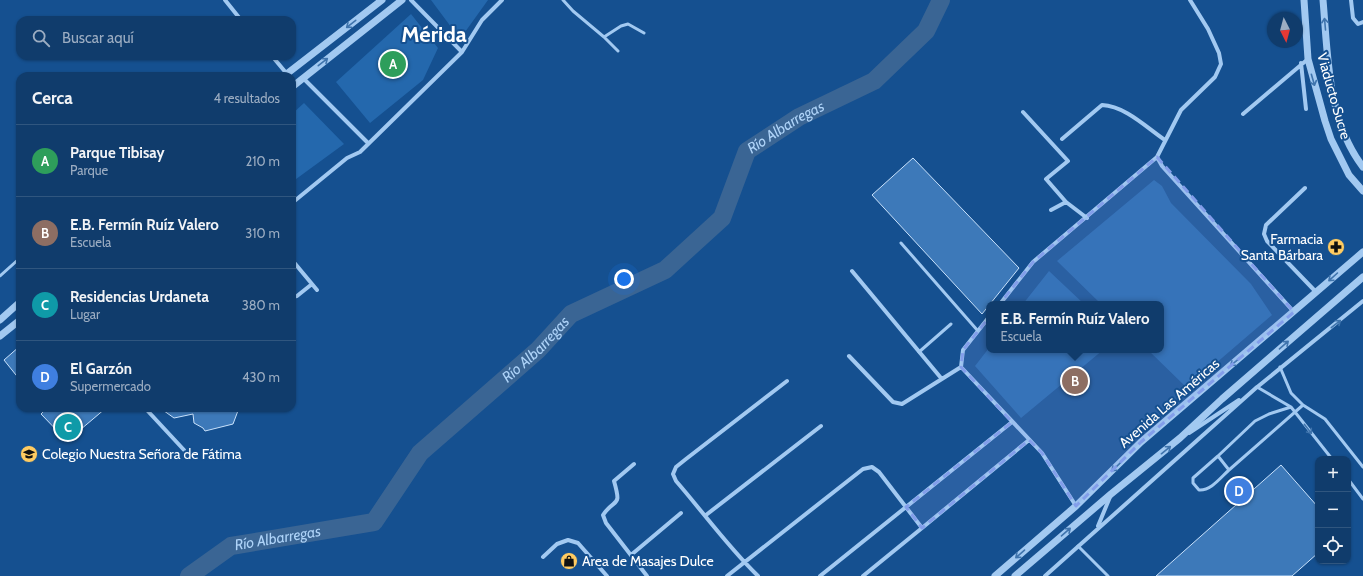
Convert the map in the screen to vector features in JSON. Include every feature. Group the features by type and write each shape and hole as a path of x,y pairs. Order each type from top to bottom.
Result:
{"street":[{"path":"225,0 238,16"},
{"path":"289,72 382,0"},
{"path":"296,84 402,0"},
{"path":"411,0 462,52"},
{"path":"296,200 347,158 360,152 367,142 462,52 482,20 502,0"},
{"path":"1002,301 1034,262 1157,157 1181,110 1215,77 1221,64 1219,53 1208,29 1190,0"},
{"name":"Viaducto Sucre","path":"1304,0 1308,59 1331,139 1349,175 1363,191"},
{"name":"Viaducto Sucre","path":"1323,0 1329,70 1338,119 1353,151 1363,167"},
{"path":"1352,0 1353,18 1358,24 1363,22"},
{"path":"1243,114 1301,63 1308,59"},
{"path":"275,60 283,72"},
{"path":"1301,63 1306,109"},
{"path":"303,78 367,142"},
{"path":"1062,139 1102,104 1112,105 1165,140"},
{"path":"1023,112 1068,161 1046,179 1066,202 1087,218"},
{"path":"1157,157 1162,166 1294,312"},
{"path":"1305,188 1266,225 1264,234 1267,241 1316,292"},
{"path":"1051,210 1066,202"},
{"path":"1362,253 1363,246"},
{"name":"Avenida Las Américas","path":"995,576 1076,506 1141,442 1362,253"},
{"path":"296,265 317,290"},
{"path":"852,271 941,378"},
{"path":"1015,576 1111,494 1180,438 1222,399 1363,277"},
{"path":"296,296 312,284"},
{"path":"1045,576 1097,528 1280,367 1363,301"},
{"path":"0,320 16,306"},
{"path":"986,321 962,350 961,367 1042,453 1076,506"},
{"path":"0,336 16,323"},
{"path":"849,356 893,402 897,404 902,404 941,378 961,367"},
{"path":"758,576 743,562 676,480 673,474 674,470 686,459 787,381"},
{"path":"1180,438 1207,422 1257,387"},
{"path":"149,412 184,450"},
{"path":"820,576 1012,422"},
{"path":"706,515 821,426"},
{"path":"863,576 1029,440"},
{"path":"634,464 614,481 617,500 616,504 603,515 606,522 647,576"},
{"path":"727,576 743,562 867,467 872,467 879,472 922,528"},
{"path":"1097,528 1111,494"},
{"path":"631,555 681,512"},
{"path":"543,557 557,544 568,540 578,543 607,576"}],"lane":[{"path":"564,0 573,11 618,51"},
{"path":"604,37 621,26 628,24 644,33"},
{"path":"901,243 978,331"},
{"path":"0,276 16,262"},
{"path":"919,352 951,324"},
{"path":"1280,367 1291,393 1303,405 1325,420 1363,467"},
{"path":"1257,387 1291,407 1330,456"},
{"path":"1291,407 1262,416 1255,421 1193,478 1193,482 1200,490 1204,491 1303,405"},
{"path":"1218,456 1229,470"},
{"path":"1351,483 1363,499"},
{"path":"1078,546 1108,576"}],"highlighted area":[{"path":"1157,157 1294,312 1141,442 1076,506 1042,453 1029,440 922,528 906,507 1012,422 961,367 963,350 1033,262"}],"shaded area":[{"path":"431,0 488,0 460,39"},
{"path":"411,14 438,48 423,80 370,123 336,82"},
{"path":"304,103 344,144 296,179 296,110"},
{"path":"1154,180 1162,186 1171,203 1251,284 1272,315 1187,388 1151,353 1164,353 1164,301 1098,301 1057,261"},
{"path":"1049,271 1081,301 1025,301"},
{"path":"986,352 1099,353 1021,418 975,366"}],"building":[{"path":"913,158 1019,268 992,301 986,301 986,309 982,314 872,195"},
{"path":"16,350 16,375 4,360"},
{"path":"43,412 101,412 67,441 41,414"},
{"path":"166,412 238,412 233,424 205,431 203,428 194,423 193,414 174,418"},
{"path":"1281,465 1315,504 1315,556 1292,576 1156,576"}],"waterway":[{"name":"Río Albarregas","path":"189,576 231,546 374,522 420,453 538,350 571,314 665,270 722,218 747,151 799,117 874,81 926,31 941,0"}],"place":[{"name":"Parque Tibisay","path":"393,64"},
{"name":"Farmacia Santa Bárbara","path":"1336,247"},
{"name":"E.B. Fermín Ruíz Valero","path":"1075,381"},
{"name":"Residencias Urdaneta","path":"68,427"},
{"name":"Colegio Nuestra Señora de Fátima","path":"29,454"},
{"name":"El Garzón","path":"1239,491"},
{"name":"Area de Masajes Dulce","path":"569,561"}],"district":[{"name":"Mérida","path":"434,34"}]}
